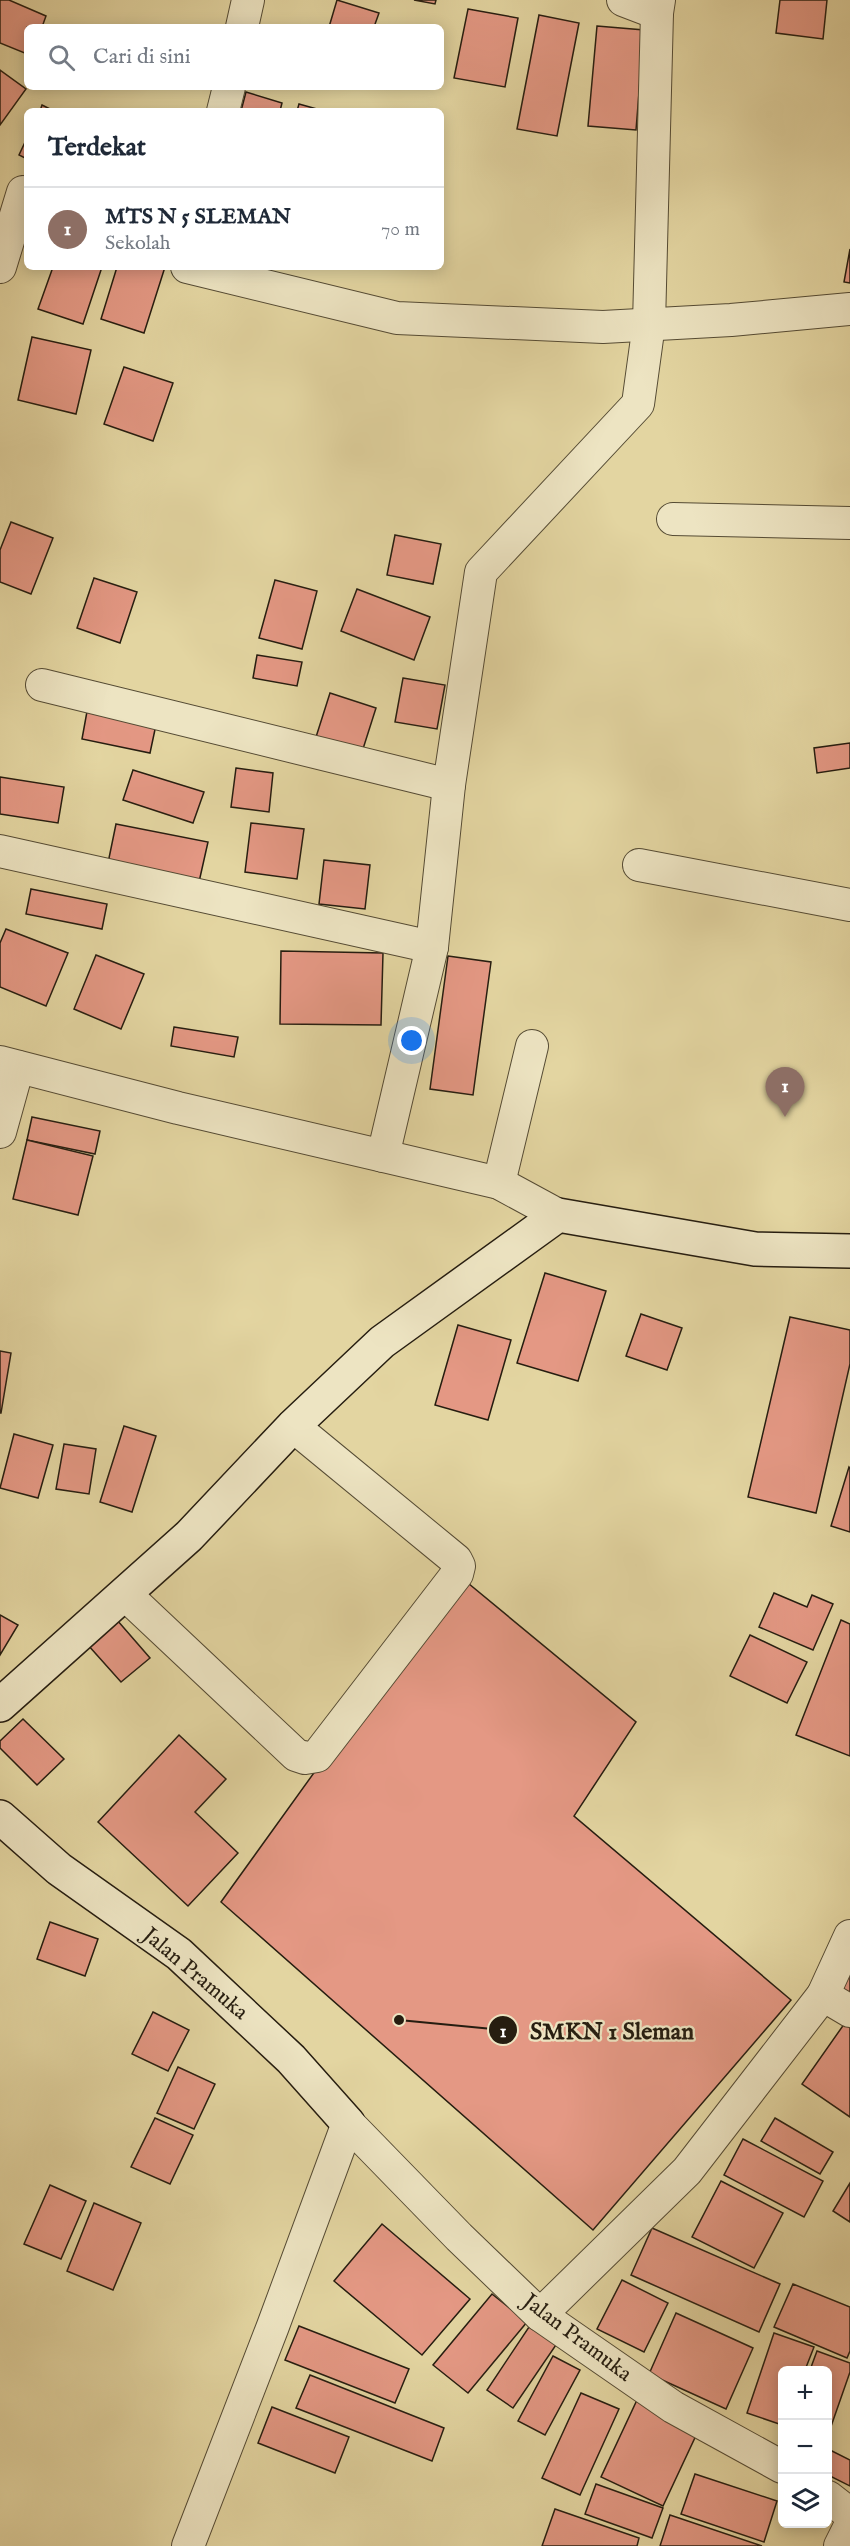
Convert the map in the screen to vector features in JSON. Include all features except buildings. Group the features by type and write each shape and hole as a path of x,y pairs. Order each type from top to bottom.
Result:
{"street":[{"path":"243,24 248,0"},
{"path":"383,1156 432,946 449,785 481,572 638,404 649,324 658,6 623,0"},
{"path":"224,108 228,90"},
{"path":"0,267 17,189"},
{"path":"200,270 397,318 603,327 850,309"},
{"path":"673,519 850,523"},
{"path":"42,685 449,785"},
{"path":"0,851 432,946"},
{"path":"639,865 850,905"},
{"path":"499,1183 532,1046"},
{"path":"0,1132 9,1064 177,1108 499,1183 558,1215 755,1249 850,1251"},
{"path":"0,1705 126,1595 189,1536 293,1426 382,1342 558,1215"},
{"path":"126,1595 296,1755 305,1758 316,1756 457,1574 459,1566 456,1560 293,1426"},
{"name":"Jalan Pramuka","path":"0,1817 59,1869 179,1954 291,2059 348,2123 459,2237 540,2315 673,2407 778,2463"},
{"path":"540,2315 687,2171 823,1995 850,1936"},
{"path":"823,1995 850,2011"},
{"path":"188,2546 348,2123"},
{"path":"832,2500 850,2514"},
{"path":"840,2546 850,2526"}],"place":[{"name":"MTS N 5 SLEMAN","path":"785,1117"},
{"name":"SMKN 1 Sleman","path":"399,2020"}]}
